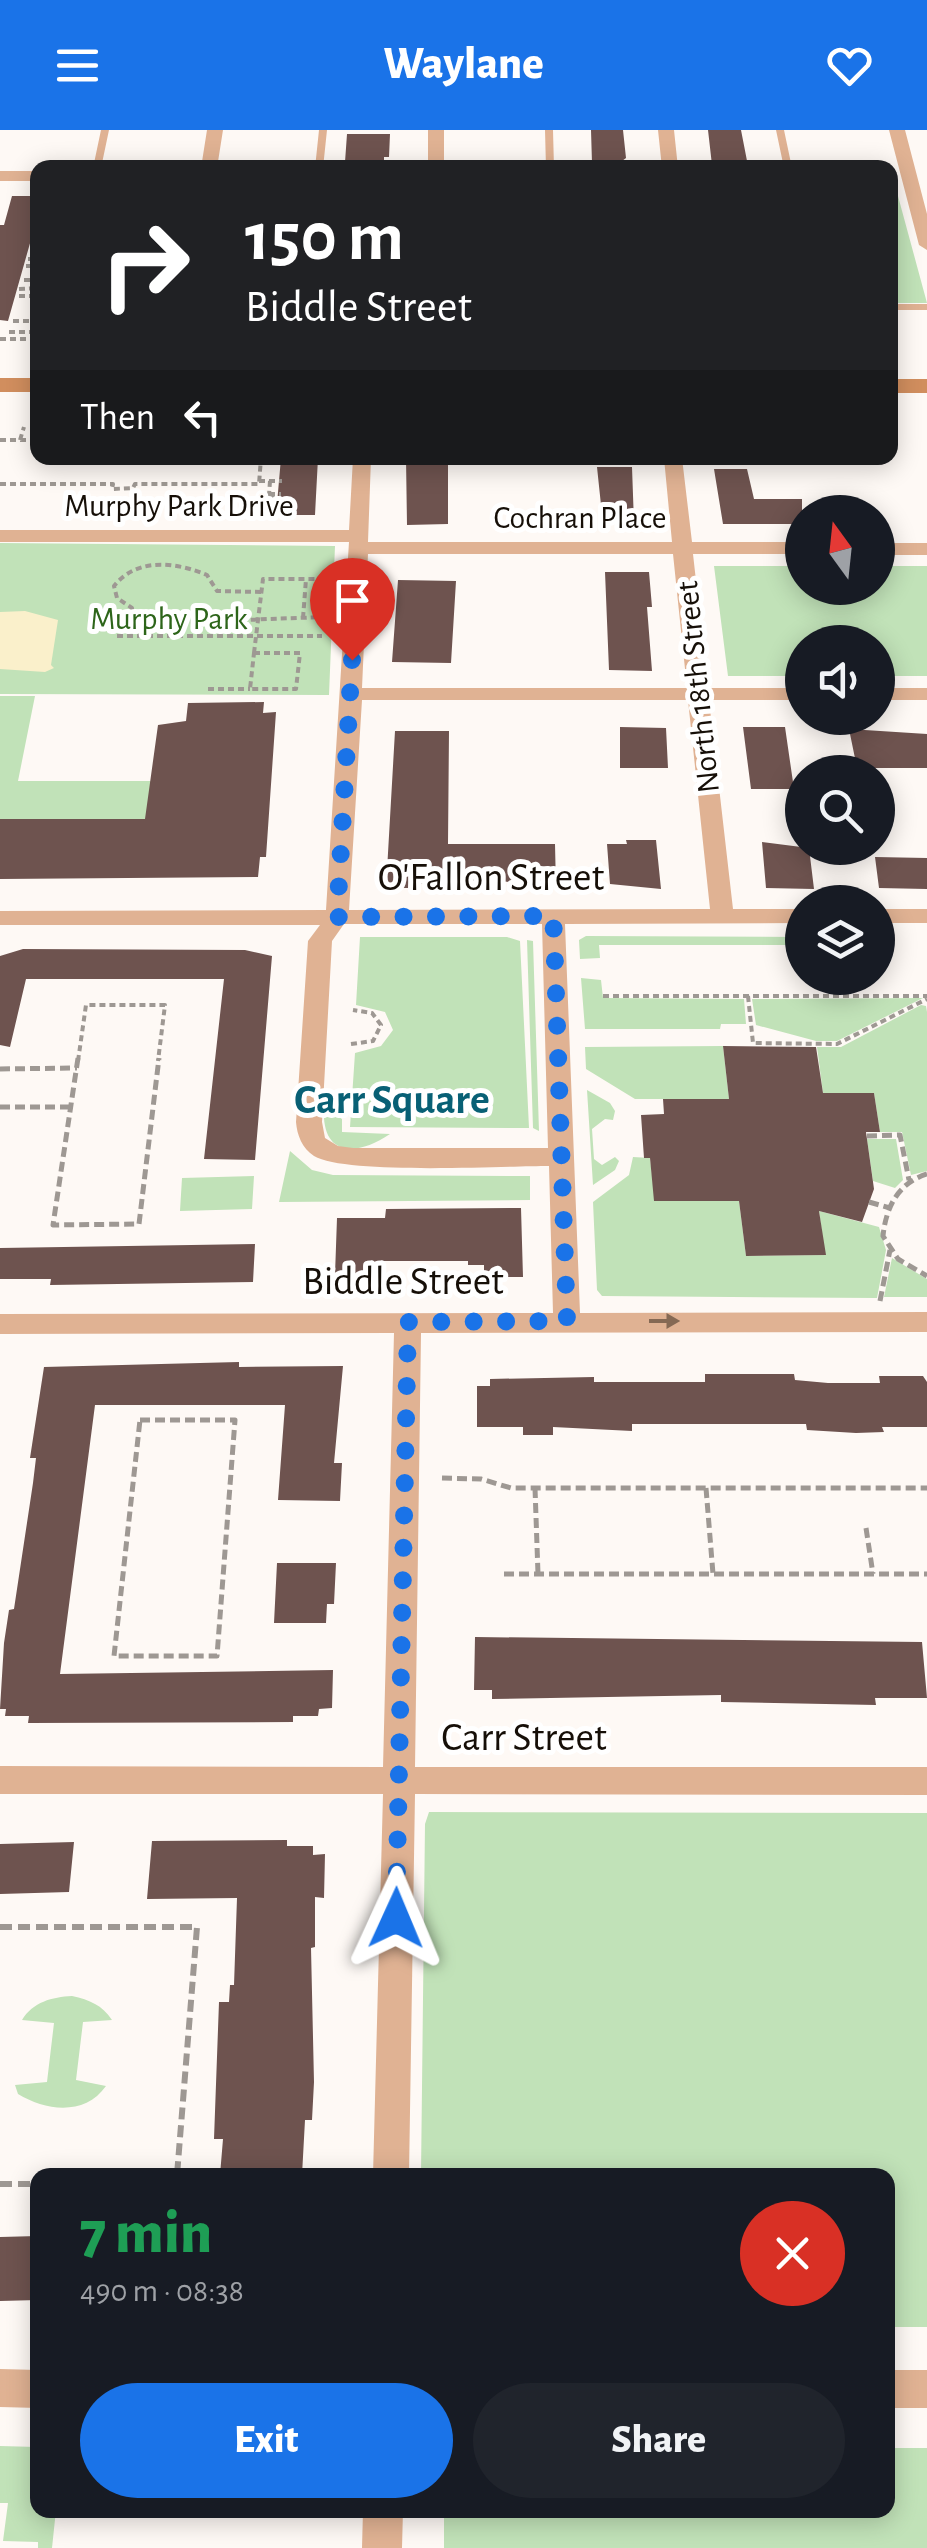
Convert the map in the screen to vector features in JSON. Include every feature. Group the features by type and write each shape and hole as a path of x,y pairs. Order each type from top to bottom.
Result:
{"main road":[{"path":"0,385 30,385"},
{"path":"898,386 927,386"}],"street":[{"path":"210,160 215,130"},
{"path":"436,130 436,160"},
{"path":"666,130 669,160"},
{"path":"896,130 898,160"},
{"path":"0,176 30,176"},
{"path":"927,176 899,176 927,245"},
{"path":"362,465 337,917 320,942 308,1133 325,1152 339,1156 560,1157"},
{"name":"North 18th Street","path":"674,465 722,916"},
{"name":"Murphy Park Drive","path":"0,536 357,542"},
{"name":"Cochran Place","path":"357,542 785,548"},
{"path":"895,548 927,548"},
{"path":"351,694 785,694"},
{"path":"895,694 927,694"},
{"path":"553,916 567,1321"},
{"name":"O'Fallon Street","path":"0,918 785,916"},
{"path":"895,916 927,916"},
{"path":"391,2168 408,1322"},
{"name":"Biddle Street","path":"0,1324 927,1322"},
{"name":"Carr Street","path":"0,1780 927,1781"},
{"path":"0,2388 30,2389"},
{"path":"895,2389 927,2389"},
{"path":"382,2548 383,2518"}],"lane":[{"path":"99,160 106,130"},
{"path":"320,160 323,130"},
{"path":"549,130 550,160"},
{"path":"780,130 786,160"},
{"path":"898,307 927,307"}],"path":[{"path":"24,280 30,280"},
{"path":"20,289 30,288"},
{"path":"19,296 30,296"},
{"path":"13,321 30,321"},
{"path":"9,332 30,332"},
{"path":"0,339 30,339"},
{"path":"20,440 24,426"},
{"path":"0,440 30,440"},
{"path":"259,482 260,465"},
{"path":"270,481 268,510 279,510"},
{"path":"0,484 112,484 112,489 282,481"},
{"path":"11,494 12,484"},
{"path":"39,493 42,484"},
{"path":"163,494 164,484"},
{"path":"184,494 186,484"},
{"path":"222,494 223,484"},
{"path":"247,494 248,484"},
{"path":"269,496 281,496"},
{"path":"261,592 217,592 207,575 173,565 130,571 114,586 117,598 132,608 131,624 324,618"},
{"path":"250,689 263,578 324,579"},
{"path":"304,618 306,578"},
{"path":"118,636 322,636"},
{"path":"174,644 175,636"},
{"path":"208,689 296,690 300,653 254,653"},
{"path":"603,996 927,998"},
{"path":"748,996 753,1044 837,1044 927,998"},
{"path":"86,1005 165,1005 138,1224 53,1225 71,1107 86,1005"},
{"path":"351,1044 373,1041 381,1026 372,1013 353,1010"},
{"path":"0,1069 77,1068"},
{"path":"0,1107 71,1107"},
{"path":"867,1136 900,1135 909,1180"},
{"path":"927,1174 909,1180 897,1191 883,1236 890,1250 910,1268 927,1276"},
{"path":"869,1202 890,1208"},
{"path":"880,1302 890,1250"},
{"path":"140,1420 235,1420 217,1656 114,1656 140,1420"},
{"path":"442,1478 481,1479 511,1488 927,1488"},
{"path":"535,1488 538,1574"},
{"path":"706,1488 713,1574"},
{"path":"866,1528 873,1574"},
{"path":"504,1574 927,1574"},
{"path":"0,1927 197,1927 179,2168"},
{"path":"0,2184 30,2184"}],"green space":[{"path":"898,196 927,303 898,303"},
{"name":"Murphy Park","path":"0,543 335,546 329,695 0,694"},
{"path":"714,566 785,566 785,605 895,605 895,566 927,566 927,676 895,676 895,625 785,625 785,676 728,676"},
{"path":"0,696 35,696 18,781 151,781 159,819 0,819"},
{"path":"586,936 785,937 785,945 599,945 600,958 580,959 579,940"},
{"path":"360,937 507,937 520,941 529,1128 350,1127 355,1053 381,1046 393,1030 385,1012 356,1005"},
{"path":"527,940 533,941 539,1131 533,1128"},
{"path":"581,978 601,980 603,998 744,999 746,1024 721,1024 720,1029 585,1029"},
{"path":"923,998 837,1041 816,1041 756,1025 752,999"},
{"path":"921,1005 926,1006 927,1012 927,1171 911,1175 902,1132 880,1132 874,1093 823,1093 817,1047 841,1047"},
{"path":"723,1046 729,1099 635,1099 586,1069 585,1047"},
{"path":"587,1090 610,1103 615,1111 613,1120 605,1119 592,1129 594,1159 602,1165 615,1157 619,1161 615,1170 593,1185"},
{"path":"324,1107 342,1119 342,1132 390,1134 365,1147 343,1148 328,1136"},
{"path":"867,1139 896,1139 903,1180 895,1188 873,1181"},
{"path":"290,1151 312,1170 333,1175 530,1176 530,1200 279,1202"},
{"path":"633,1157 650,1158 655,1201 739,1201 746,1256 825,1255 819,1211 879,1227 886,1250 877,1298 602,1296 597,1290 593,1202 629,1175"},
{"path":"254,1176 252,1209 180,1211 182,1178"},
{"path":"892,1258 927,1279 927,1297 884,1297"},
{"path":"429,1812 927,1813 927,2327 895,2327 895,2168 421,2168 425,1824"},
{"path":"72,1996 95,2004 112,2020 83,2022 76,2080 106,2086 87,2102 53,2107 18,2094 15,2085 47,2082 54,2023 22,2020 44,2002"},
{"path":"0,2446 30,2447 30,2518 55,2518 52,2548 38,2548 38,2542 3,2541 8,2503 0,2503"},
{"path":"895,2448 927,2448 927,2548 444,2548 444,2518 895,2518"}],"sand":[{"path":"25,611 58,620 51,665 54,668 45,672 0,669 0,612"}],"building":[{"path":"591,130 623,130 626,158 592,160"},
{"path":"708,130 741,130 747,160 711,160"},
{"path":"347,134 390,134 389,157 384,160 345,160"},
{"path":"12,196 30,196 30,243 8,321 0,320 0,225 4,225"},
{"path":"280,465 318,465 315,515 276,515"},
{"path":"406,465 448,465 448,524 407,525"},
{"path":"597,467 632,467 634,523 603,524"},
{"path":"714,469 747,469 754,499 785,499 785,524 723,524"},
{"path":"605,572 649,572 652,607 647,607 652,671 609,670"},
{"path":"398,580 456,581 451,663 392,662"},
{"path":"264,702 263,713 276,712 266,857 260,857 258,877 0,879 0,819 145,819 158,725 186,721 188,703"},
{"path":"620,727 666,728 668,768 620,768"},
{"path":"743,727 785,727 789,755 785,755 785,789 751,789"},
{"path":"395,731 449,731 448,844 555,844 556,888 523,888 523,884 502,881 438,881 420,884 419,888 386,888"},
{"path":"927,734 927,768 895,768 895,755 854,755 850,735"},
{"path":"626,840 656,840 661,889 610,884 607,844 627,844"},
{"path":"762,842 785,845 785,865 811,865 814,885 766,888"},
{"path":"895,857 927,858 927,889 879,885 876,865 895,865"},
{"path":"23,949 245,950 272,956 255,1160 204,1159 224,979 26,979 10,1047 0,1045 0,956"},
{"path":"723,1046 816,1047 823,1093 874,1093 880,1132 866,1132 874,1189 862,1222 819,1211 826,1255 746,1256 739,1201 654,1201 650,1158 644,1158 641,1115 664,1114 663,1099 729,1099"},
{"path":"521,1208 523,1277 484,1277 484,1265 468,1265 468,1261 383,1261 382,1275 335,1275 337,1218 385,1218 386,1209"},
{"path":"255,1244 253,1282 50,1285 51,1279 0,1279 0,1248"},
{"path":"239,1362 239,1367 343,1366 334,1463 342,1463 340,1501 278,1500 285,1405 95,1405 60,1674 333,1670 332,1708 319,1709 318,1716 293,1716 293,1722 28,1723 29,1716 5,1716 6,1709 0,1709 4,1643 9,1610 14,1609 33,1483 36,1458 30,1458 44,1367"},
{"path":"705,1374 794,1374 795,1380 828,1383 880,1383 879,1376 923,1376 927,1382 927,1427 882,1427 884,1432 856,1433 807,1430 806,1424 632,1424 632,1431 553,1427 553,1435 523,1435 523,1427 477,1427 477,1386 490,1386 490,1379 594,1377 594,1382 705,1382"},
{"path":"277,1563 336,1563 334,1604 327,1604 326,1623 274,1623"},
{"path":"475,1637 922,1642 927,1698 875,1698 876,1705 721,1702 721,1695 492,1699 492,1690 474,1690"},
{"path":"287,1840 287,1846 313,1846 313,1855 325,1854 324,1898 315,1897 315,1947 311,1948 314,2082 312,2120 305,2120 302,2168 221,2168 223,2139 214,2139 219,2002 229,2002 230,1985 234,1985 237,1898 147,1899 152,1841"},
{"path":"74,1842 69,1892 0,1894 0,1844"},
{"path":"30,2236 30,2300 0,2301 0,2237"}],"district":[{"name":"Carr Square","path":"392,1100"}],"route":[{"path":"352,660 337,917 553,916 554,934 567,1321 408,1322 396,1918"}]}
